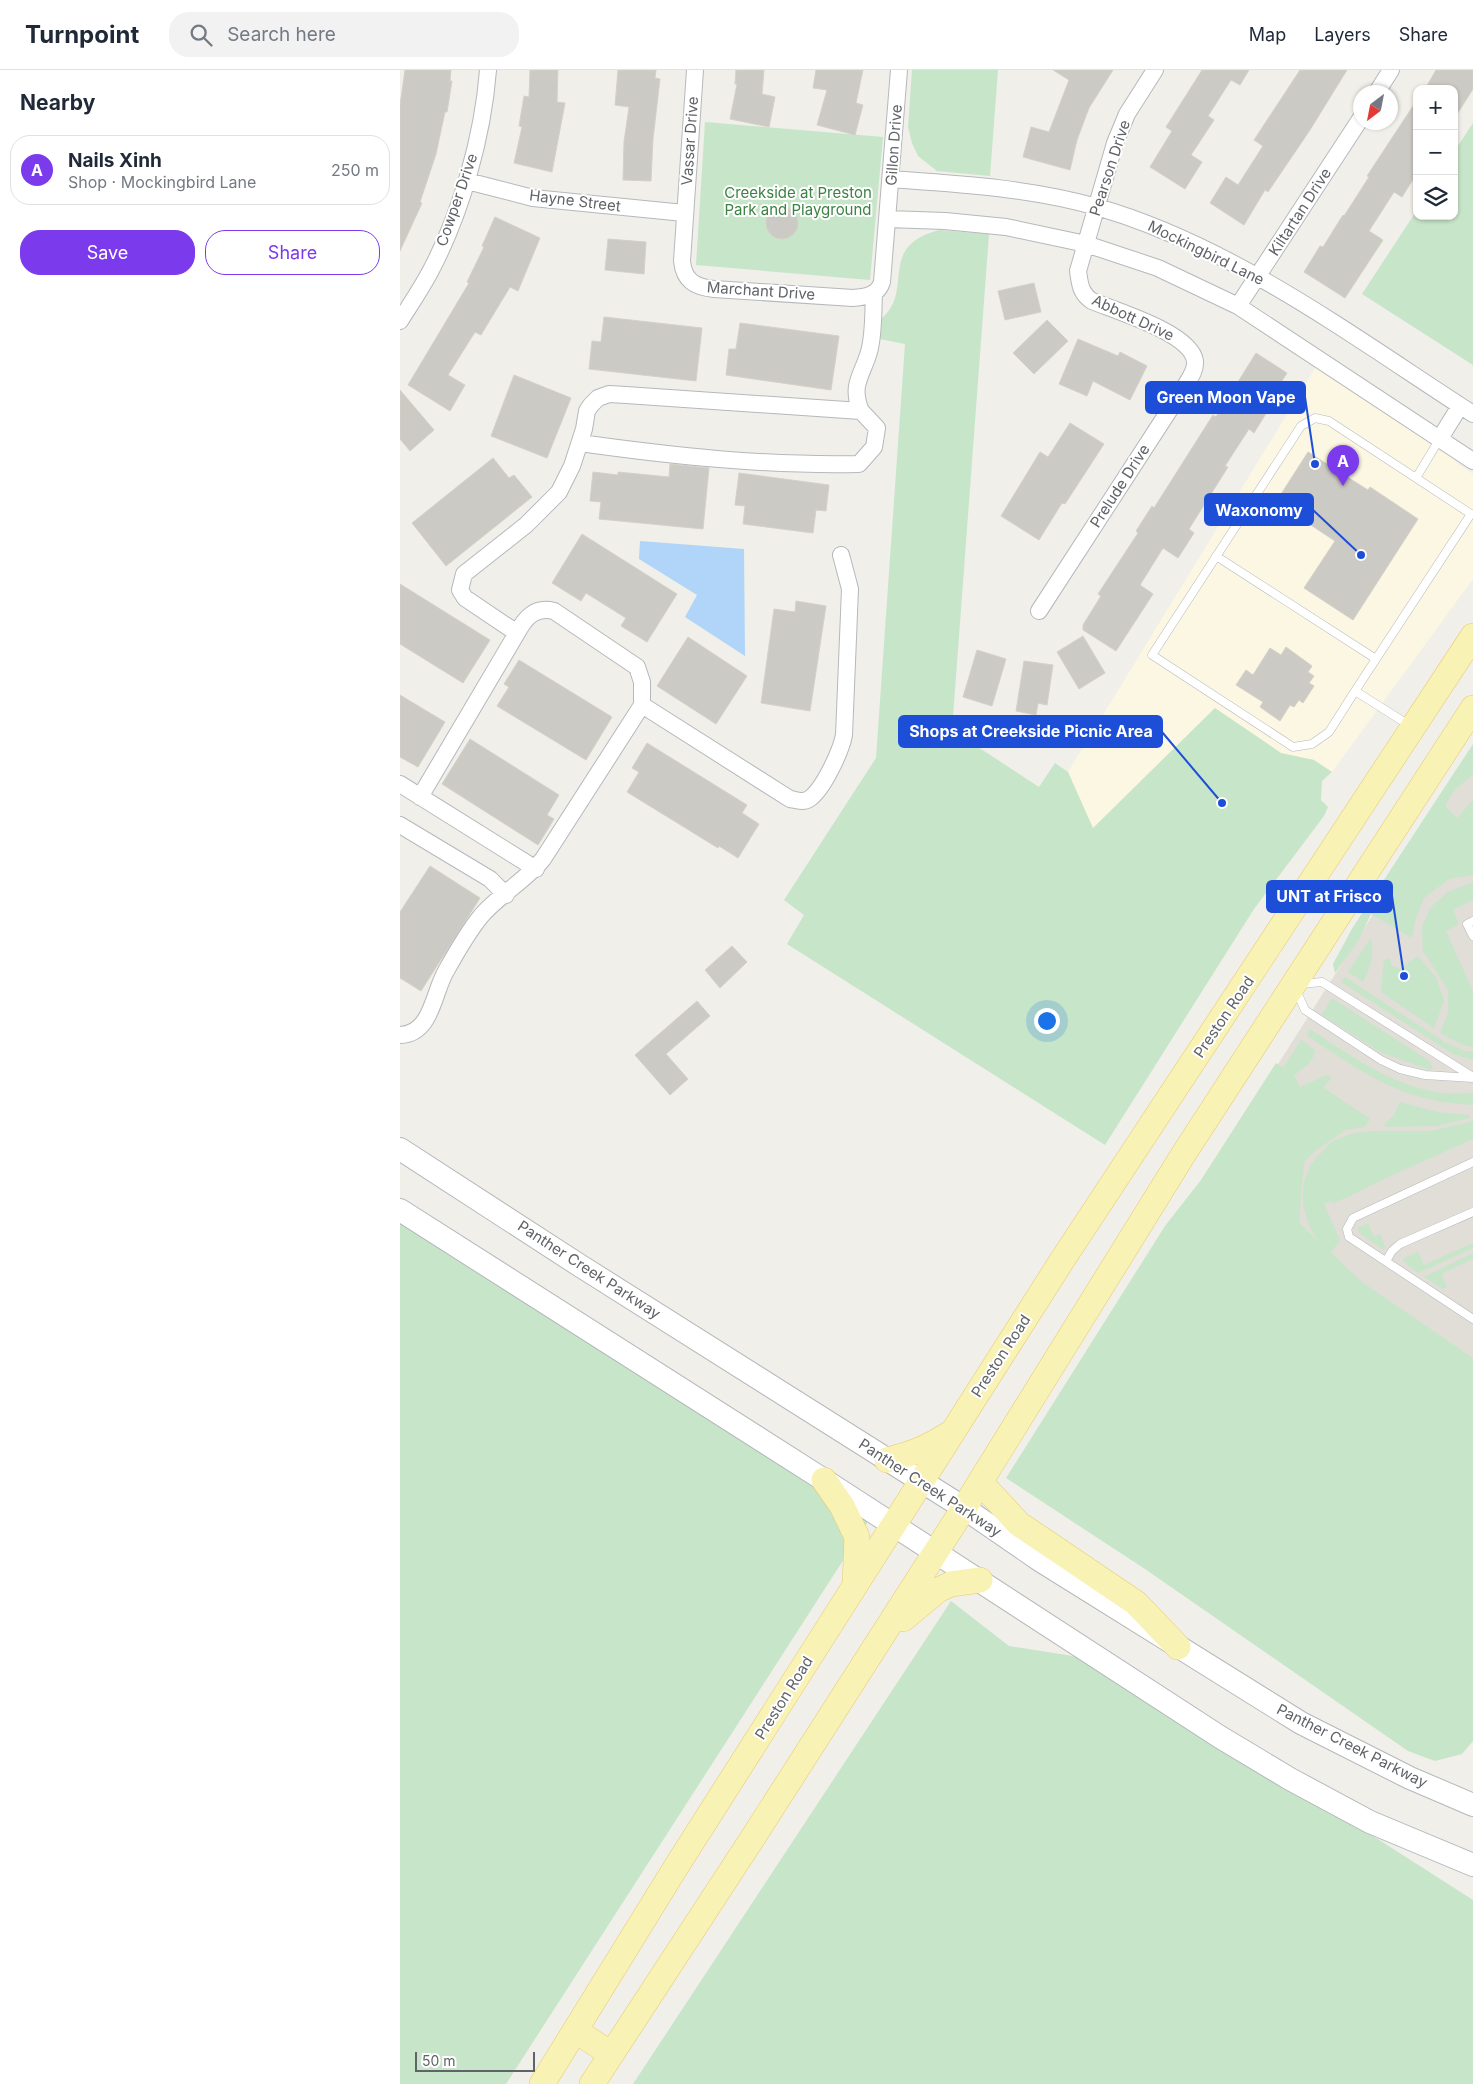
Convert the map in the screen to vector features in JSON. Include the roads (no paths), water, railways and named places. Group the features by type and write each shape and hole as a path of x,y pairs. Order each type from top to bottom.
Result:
{"main road":[{"name":"Preston Road","path":"542,2084 676,1866 1056,1270 1260,963 1473,636"},
{"path":"592,2084 964,1508 1178,1164 1473,708"},
{"path":"1260,963 1294,985"},
{"name":"Panther Creek Parkway","path":"400,1149 595,1276 964,1508 1041,1562 1301,1723 1410,1778 1473,1805"},
{"path":"400,1210 1290,1780 1370,1822 1473,1865"},
{"path":"887,1460 925,1449 953,1431"},
{"path":"824,1480 842,1506 857,1537 855,1585"},
{"path":"980,1482 1019,1524 1136,1604 1178,1647"},
{"path":"880,1638 938,1590 951,1584 980,1580"},
{"path":"576,2031 611,2054"}],"street":[{"name":"Cowper Drive","path":"400,321 439,254 467,181 480,129 488,70"},
{"name":"Vassar Drive","path":"684,213 695,70"},
{"name":"Gillon Drive","path":"888,219 899,70"},
{"name":"Pearson Drive","path":"1086,244 1115,143 1127,114 1155,70"},
{"path":"1381,85 1391,70"},
{"name":"Kiltartan Drive","path":"1238,306 1353,129"},
{"name":"Mockingbird Lane","path":"891,179 1013,190 1096,207 1161,228 1258,276 1467,410 1439,440"},
{"name":"Hayne Street","path":"467,181 533,198 684,213"},
{"name":"Marchant Drive","path":"684,213 682,261 686,277 696,286 714,289 853,298 874,294"},
{"path":"580,443 669,455 804,465 859,464 874,446 877,428 861,411 855,397 862,367 869,352 874,294 882,282 888,219 982,224 1086,244 1158,268 1238,306 1473,461"},
{"name":"Abbott Drive","path":"1086,244 1078,271 1080,287 1087,298 1176,337 1190,349 1195,360"},
{"name":"Prelude Drive","path":"1039,611 1185,386 1193,372 1195,360"},
{"path":"517,632 463,596 460,590 461,581 470,569 526,525 559,492 572,466 580,443 587,411 598,398 609,394 861,411"},
{"path":"642,705 790,799 802,801 809,799 817,790 837,758 844,734 850,589 841,556"},
{"path":"400,1036 416,1031 425,1022 447,968 482,916 536,868 642,705 642,682 637,667 554,612 540,610 530,615 517,632 420,797"},
{"path":"400,784 536,868"},
{"path":"400,824 490,879 506,895"}],"lane":[{"path":"1314,418 1329,421 1471,514 1329,732 1312,744 1293,747 1152,655 1216,556 1301,426 1314,418"},
{"path":"1416,478 1439,440"},
{"path":"1216,556 1376,659"},
{"path":"1355,691 1413,728"},
{"path":"1473,921 1467,924 1473,936"},
{"path":"1322,982 1473,1077 1425,1075 1400,1069 1381,1060 1305,1010 1294,985 1322,982"},
{"path":"1473,1162 1353,1218 1347,1229 1349,1237 1473,1319"},
{"path":"1386,1261 1392,1251 1400,1244 1473,1212"}],"water":[{"path":"640,541 744,549 745,656 685,617 697,595 639,559"}],"place":[{"name":"Green Moon Vape","path":"1315,464"},
{"name":"Nails Xinh","path":"1343,486"},
{"name":"Waxonomy","path":"1361,555"},
{"name":"Shops at Creekside Picnic Area","path":"1222,803"},
{"name":"UNT at Frisco","path":"1404,976"}],"park label":[{"name":"Creekside at Preston Park and Playground","path":"798,202"}]}
